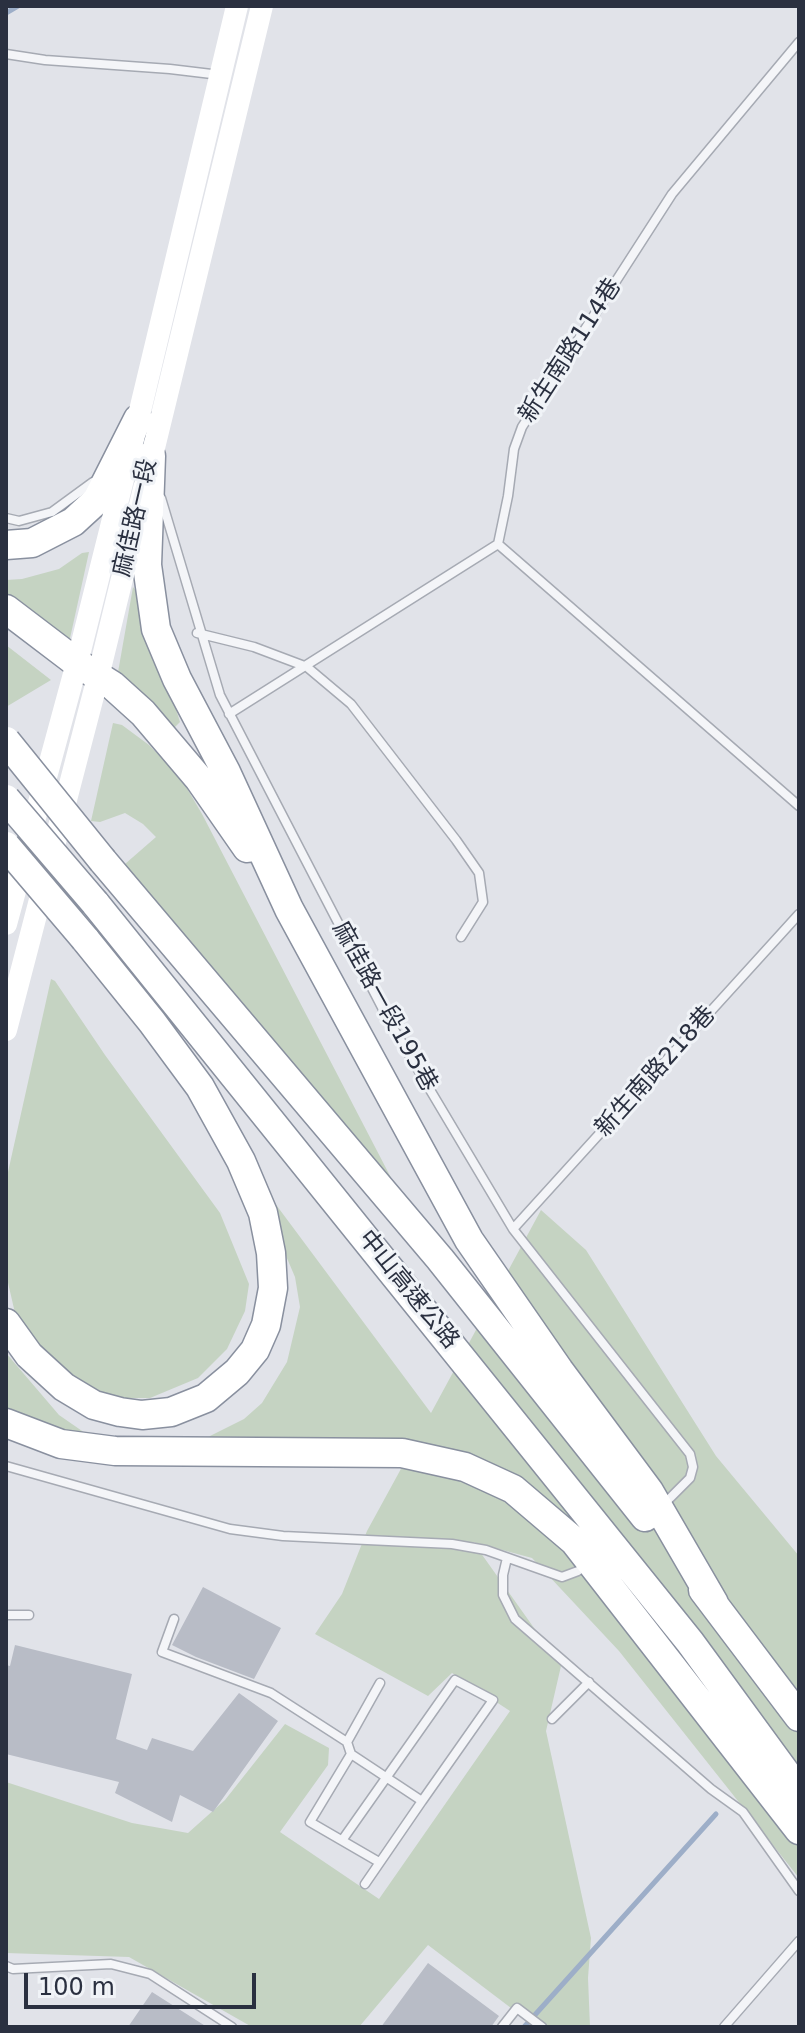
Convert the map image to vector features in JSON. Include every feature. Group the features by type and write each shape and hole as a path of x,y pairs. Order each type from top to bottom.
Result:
{"highway":[{"path":"6,545 32,543 73,522 97,500 138,419"},
{"path":"151,456 147,565 156,629 177,679 226,772 289,909 469,1240 559,1370 649,1491 714,1603"},
{"path":"6,609 112,685 143,713 176,748 289,909"},
{"name":"中山高速公路","path":"6,741 103,861 440,1259 714,1603 799,1717"},
{"name":"中山高速公路","path":"6,799 95,903 690,1642 799,1791"},
{"path":"6,846 152,1022 200,1087 241,1161 263,1213 271,1253 273,1288 266,1325 255,1350 237,1372 206,1398 171,1412 142,1415 94,1405 64,1387 29,1355 6,1323"},
{"path":"6,1423 61,1444"},
{"path":"6,1441 115,1451 402,1453 465,1467 513,1489 574,1541 799,1830"}],"main road":[{"name":"麻佳路一段","path":"6,1030 87,670 138,419 237,6"},
{"name":"麻佳路一段","path":"6,924 151,456 262,6"}],"lane":[{"name":"新生南路114巷","path":"498,544 514,449 522,427 672,194 799,42"},
{"path":"6,54 221,75"},
{"path":"6,518 19,521 52,512 91,485 138,419"},
{"name":"麻佳路一段195巷","path":"151,456 213,676 229,714 389,1021 513,1229 690,1454 693,1467 690,1478 667,1501"},
{"path":"229,714 498,544 799,806"},
{"path":"197,633 254,647 307,667 351,704 479,873 483,902 461,937"},
{"name":"新生南路218巷","path":"513,1229 799,914"},
{"path":"6,1466 230,1529 283,1536 452,1544 486,1550 562,1577 578,1571"},
{"path":"507,1558 502,1585 509,1612 521,1626 711,1789 743,1812 799,1891"},
{"path":"6,1615 29,1615"},
{"path":"174,1619 162,1652 271,1693 347,1742 351,1754 422,1801"},
{"path":"343,1839 455,1680 493,1700 365,1884"},
{"path":"552,1719 589,1682"},
{"path":"347,1742 380,1683"},
{"path":"351,1754 310,1822 379,1862"},
{"path":"724,2027 799,1941"},
{"path":"6,1966 13,1969 111,1964 150,1974 232,2027"},
{"path":"502,2027 517,2008 542,2027"}],"green space":[{"path":"89,552 65,661 6,615 6,580 59,569 82,553"},
{"path":"133,587 141,598 180,722 172,730 114,695"},
{"path":"6,645 51,680 6,707"},
{"path":"113,723 122,725 149,745 181,778 401,1197 125,864 156,837 125,813 100,822 91,821"},
{"path":"51,979 220,1213 249,1284 245,1311 227,1349 198,1378 150,1398 109,1398 70,1384 33,1350 15,1313 6,1274 6,1181"},
{"path":"248,1167 431,1413 541,1210 586,1250 716,1456 799,1556 799,1878 619,1651 532,1558 473,1542 561,1666 546,1731 591,1938 588,1978 590,2027 536,2027 428,1945 359,2027 252,2027 129,1957 6,1953 6,1782 132,1823 188,1833 225,1800 285,1724 329,1748 328,1765 280,1832 379,1899 510,1711 452,1673 428,1696 315,1634 342,1594 367,1531 408,1456 149,1458 6,1426 6,1353 59,1415 85,1433 130,1445 204,1439 244,1419 262,1403 287,1362 300,1307 295,1277"}],"building":[{"path":"203,1587 281,1628 254,1679 172,1645"},
{"path":"15,1645 132,1674 116,1739 147,1750 152,1738 193,1751 239,1693 278,1721 213,1812 180,1795 172,1822 115,1793 119,1782 6,1754 6,1665 10,1666"},
{"path":"428,1963 499,2016 491,2027 381,2027"},
{"path":"152,1992 207,2027 128,2027"}],"waterway":[{"path":"6,13 18,6"},
{"path":"524,2027 716,1814"}]}
